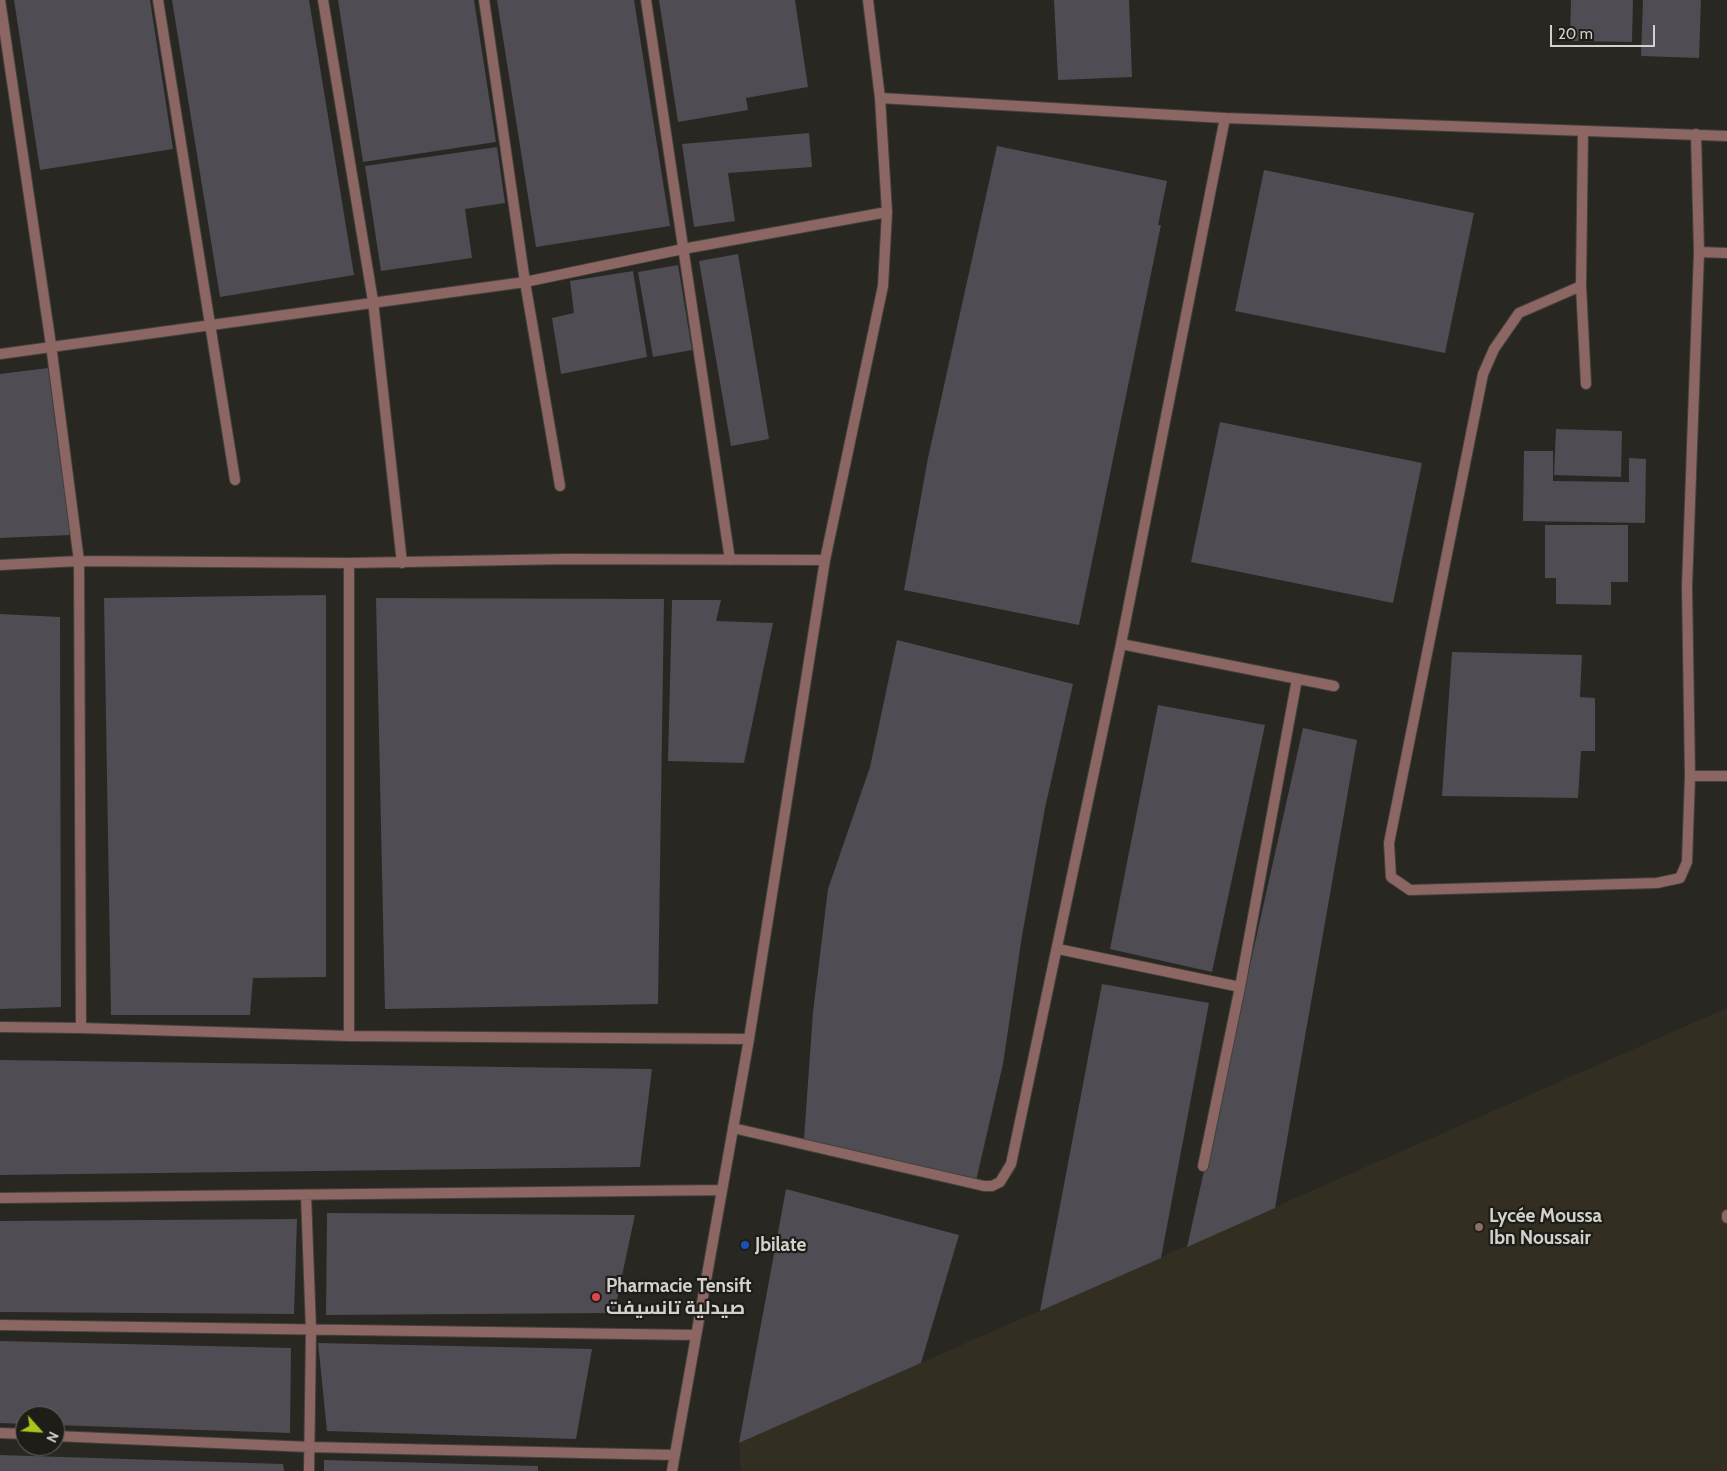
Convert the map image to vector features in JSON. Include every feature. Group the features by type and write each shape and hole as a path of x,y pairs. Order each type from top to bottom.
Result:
{"street":[{"path":"0,0 51,345 79,561 81,1028"},
{"path":"158,0 235,480"},
{"path":"323,0 373,301 402,563"},
{"path":"484,0 525,282 560,486"},
{"path":"646,0 730,560"},
{"path":"672,1471 749,1039 825,560 883,286 887,212 880,98 868,0"},
{"path":"880,98 1225,118 1727,136"},
{"path":"733,1128 984,1186 992,1186 1000,1182 1011,1164 1058,949 1225,118"},
{"path":"1584,130 1581,286 1586,384"},
{"path":"1581,286 1519,313 1494,349 1483,374 1389,843 1391,877 1410,890 1657,883 1680,878 1687,862 1690,776 1687,586 1699,252 1696,134"},
{"path":"0,354 51,345 525,282 683,249 887,212"},
{"path":"1699,252 1727,252"},
{"path":"0,565 79,561 402,563 566,559 825,560"},
{"path":"349,563 350,1036"},
{"path":"1120,644 1334,686"},
{"path":"1203,1166 1240,987 1297,679"},
{"path":"1690,776 1727,776"},
{"path":"1058,949 1240,987"},
{"path":"0,1027 350,1036 749,1039"},
{"path":"0,1198 722,1190"},
{"path":"306,1195 311,1330 309,1471"},
{"path":"0,1324 696,1335"},
{"path":"0,1433 15,1434"},
{"path":"65,1436 309,1447 675,1455"}],"shaded area":[{"name":"Lycée Moussa Ibn Noussair","path":"1727,1008 1727,1471 741,1471 739,1443"}],"building":[{"path":"14,0 150,0 173,149 40,170"},
{"path":"172,0 309,0 354,275 220,297"},
{"path":"338,0 474,0 496,142 363,162"},
{"path":"497,0 634,0 670,226 536,247"},
{"path":"659,0 795,0 808,87 746,98 748,110 678,122"},
{"path":"1054,0 1129,0 1132,77 1058,80"},
{"path":"1571,0 1633,0 1632,42 1570,41"},
{"path":"1643,0 1701,0 1699,58 1641,56"},
{"path":"809,133 812,167 728,173 735,221 694,227 682,144"},
{"path":"997,146 1167,181 1158,225 1161,225 1079,625 904,590 928,458"},
{"path":"497,147 505,203 465,209 472,258 381,271 365,166"},
{"path":"1264,170 1474,213 1445,353 1235,311"},
{"path":"738,254 769,439 731,446 699,261"},
{"path":"678,265 692,350 653,357 638,272"},
{"path":"633,271 647,357 561,374 552,318 574,313 570,281"},
{"path":"48,368 70,535 0,538 0,374"},
{"path":"1220,422 1422,463 1393,603 1191,562"},
{"path":"1556,429 1622,431 1621,477 1554,475"},
{"path":"1524,451 1553,451 1553,481 1629,482 1629,458 1646,459 1645,523 1523,521"},
{"path":"1545,525 1628,525 1628,582 1611,582 1611,605 1556,604 1556,578 1545,578"},
{"path":"326,595 326,977 253,978 250,1015 111,1015 104,598"},
{"path":"376,598 664,599 658,1004 385,1009"},
{"path":"672,600 721,600 716,621 773,623 744,763 668,761"},
{"path":"0,614 60,617 61,1007 0,1009"},
{"path":"897,640 1073,684 1045,808 1022,936 1003,1064 976,1181 804,1139 813,1012 828,889 870,767"},
{"path":"1452,652 1582,655 1580,697 1595,698 1595,751 1581,751 1578,798 1442,796"},
{"path":"1158,705 1265,725 1212,972 1110,949"},
{"path":"1303,728 1357,740 1275,1208 1187,1247"},
{"path":"1102,984 1209,1003 1161,1258 1040,1311"},
{"path":"0,1060 652,1069 640,1167 0,1175"},
{"path":"786,1189 959,1235 921,1363 739,1443"},
{"path":"327,1213 635,1215 614,1313 326,1315"},
{"path":"297,1219 294,1314 0,1312 0,1221"},
{"path":"0,1341 291,1348 290,1433 65,1425 65,1406 15,1406 15,1424 0,1423"},
{"path":"318,1343 592,1349 576,1439 327,1431"},
{"path":"0,1455 283,1464 284,1471 0,1471"},
{"path":"324,1460 538,1466 538,1471 324,1471"}],"place":[{"name":"Lycée Moussa Ibn Noussair","path":"1479,1227"},
{"name":"Jbilate","path":"745,1245"},
{"name":"Pharmacie Tensift صيدلية تانسيفت","path":"596,1297"}]}
